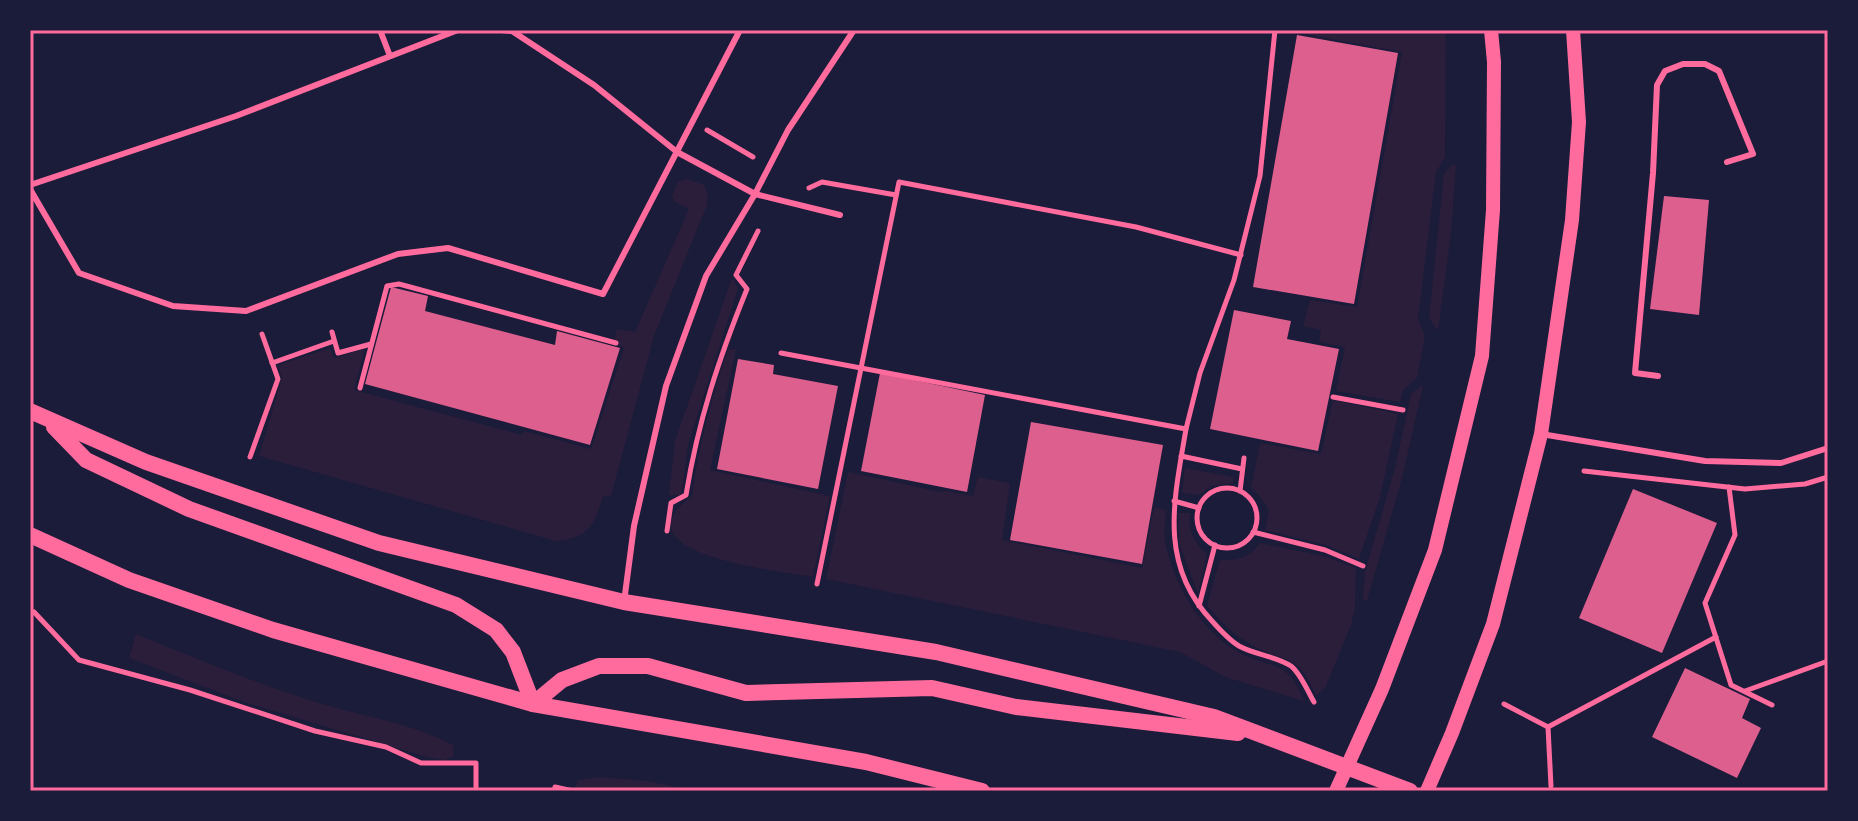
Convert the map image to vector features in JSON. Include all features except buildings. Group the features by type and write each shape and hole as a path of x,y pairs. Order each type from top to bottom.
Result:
{"main road":[{"path":"30,411 146,462 379,543 624,602 936,652 1214,717 1410,791"},
{"path":"48,420 86,460 189,509 456,605 496,630 513,652 533,704"},
{"path":"32,536 129,580 273,630 533,704 866,762 982,791"},
{"path":"533,704 562,680 599,666 648,666 746,693 932,688 1016,707 1259,736"}],"street":[{"path":"1336,791 1382,689 1435,550 1482,356 1493,210 1494,62 1491,30"},
{"path":"1427,791 1493,624 1541,434 1572,220 1579,122 1573,30"}],"lane":[{"path":"380,30 390,56"},
{"path":"458,30 236,116 30,187 79,273 173,306 246,311 398,254 448,248 603,294 740,30"},
{"path":"501,30 512,31 594,85 677,152 755,194 840,215"},
{"path":"624,602 634,526 666,386 706,276 755,194 788,130 854,30"},
{"path":"1658,376 1635,373 1653,173 1657,85 1665,71 1683,64 1705,64 1719,71 1753,154 1727,162"},
{"path":"1541,434 1705,461 1781,463 1828,448"}],"path":[{"path":"1275,30 1260,176 1234,280 1200,373 1186,429 1174,501 1174,548 1184,579 1199,607 1235,644 1291,667 1314,702"},
{"path":"693,121 808,189 822,182 896,195"},
{"path":"817,584 899,182 1136,227 1241,255"},
{"path":"667,531 671,503 686,495 707,397 747,289 736,275 776,199"},
{"path":"360,388 387,286 399,284 616,343"},
{"path":"332,332 338,353 372,343"},
{"path":"250,457 278,379 262,334"},
{"path":"272,363 334,341"},
{"path":"781,353 1186,429"},
{"path":"1333,397 1403,410"},
{"path":"1181,456 1242,469"},
{"path":"1240,491 1244,458"},
{"path":"1729,487 1735,535 1705,603 1731,685 1772,705"},
{"path":"1221,489 1240,491 1253,504 1256,514 1253,532 1239,546 1229,548 1215,545 1203,536 1198,527 1199,508 1212,493 1221,489"},
{"path":"1174,501 1199,508"},
{"path":"1253,532 1325,550 1363,566"},
{"path":"1199,607 1215,545"},
{"path":"34,612 79,660 190,690 315,731 386,747 421,763 476,763 476,791"},
{"path":"1548,727 1716,637"},
{"path":"1745,691 1828,661"},
{"path":"1504,704 1548,727"},
{"path":"1548,727 1551,786"},
{"path":"555,787 573,791"}],"shaded area":[{"path":"1303,30 1446,30 1445,157 1436,172 1418,319 1425,336 1417,378 1403,390 1400,402 1336,391 1345,347 1319,342 1321,330 1303,326 1310,300 1357,307 1402,52 1304,34"},
{"path":"1456,165 1451,233 1438,331 1429,318 1444,174"},
{"path":"686,179 704,185 708,195 707,205 654,336 611,496 603,496 597,515 583,533 556,541 259,456 282,378 278,365 330,348 334,358 365,349 354,390 522,435 524,431 591,449 624,348 614,340 617,329 635,332 689,209 674,201 672,195 678,182"},
{"path":"732,278 738,288 688,445 682,491 680,495 669,495 675,441"},
{"path":"728,349 736,350 710,470 830,496 813,577 711,556 687,546 673,533 673,516 692,496 706,422"},
{"path":"1421,386 1402,478 1367,601 1363,599 1365,572 1395,468 1411,394"},
{"path":"1333,400 1398,414 1380,497 1359,559 1326,545 1265,530 1269,511 1251,488 1260,443 1321,454"},
{"path":"1185,468 1233,477 1233,483 1211,486 1199,495 1182,493"},
{"path":"848,472 973,496 978,477 1010,483 1002,540 1142,568 1154,507 1166,510 1164,537 1169,557 1182,589 1200,619 1238,652 1285,671 1298,687 1304,701 1225,677 1180,652 826,579"},
{"path":"1178,513 1190,513 1193,536 1207,554 1198,594 1179,543"},
{"path":"1260,543 1323,556 1356,568 1355,607 1351,625 1325,688 1316,696 1296,664 1244,640 1207,606 1220,559 1243,557"},
{"path":"136,634 291,694 437,737 453,745 454,756 444,760 427,757 244,702 129,658"},
{"path":"598,777 648,781 695,791 575,789 578,780"}]}
